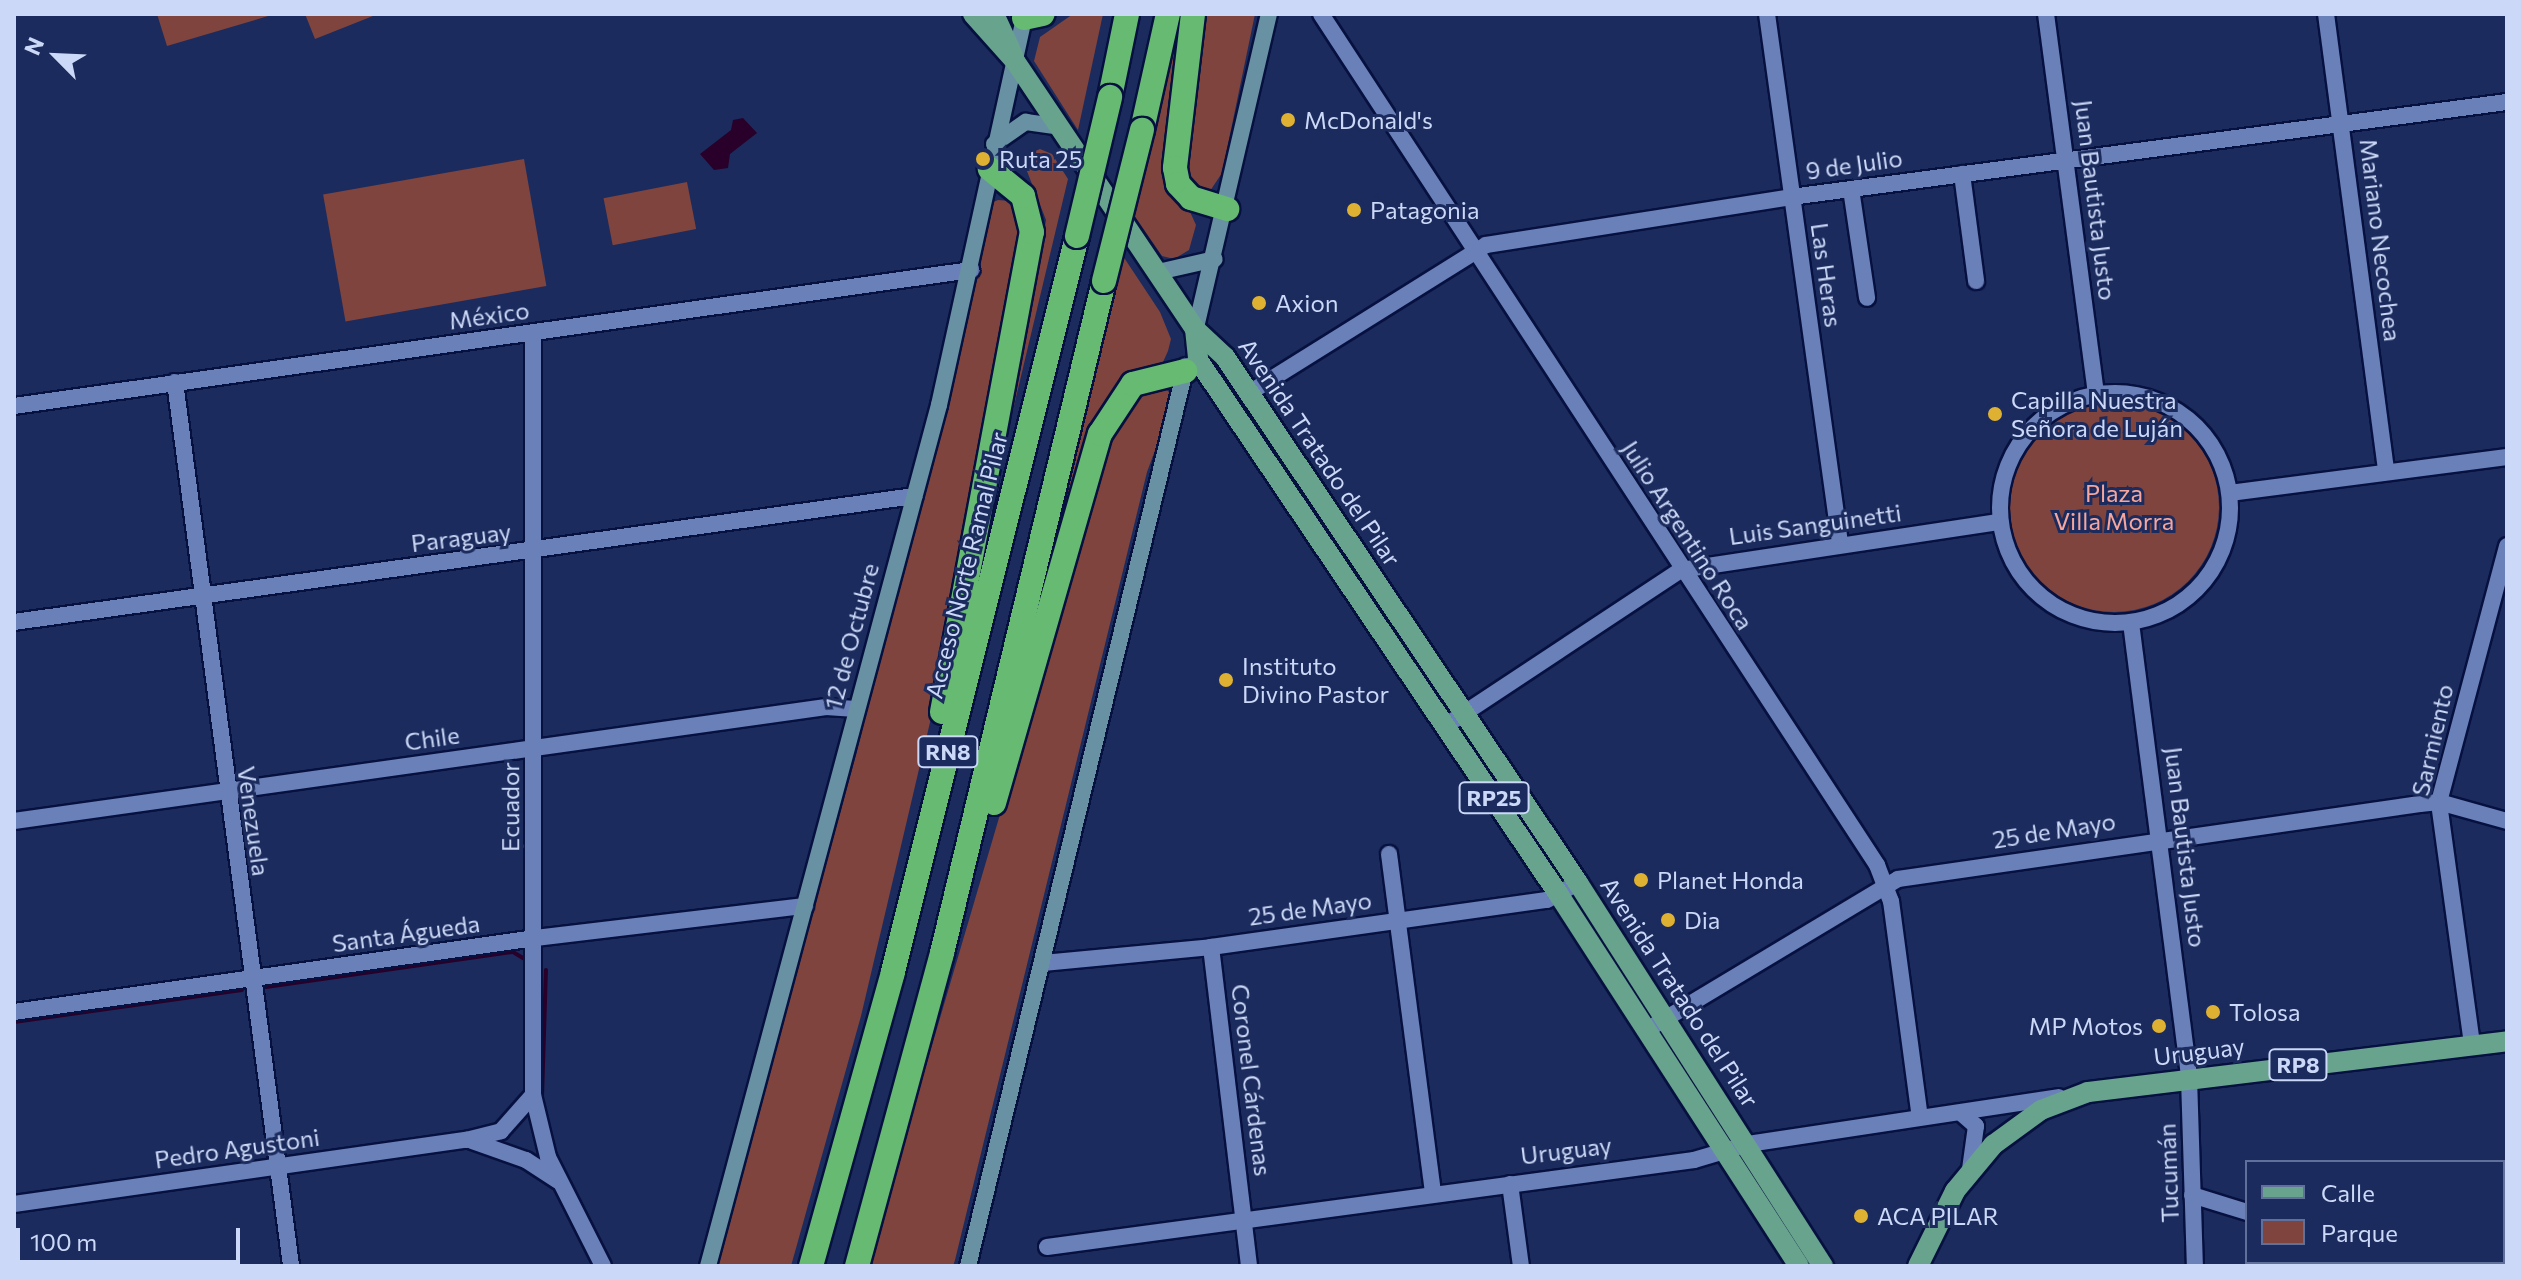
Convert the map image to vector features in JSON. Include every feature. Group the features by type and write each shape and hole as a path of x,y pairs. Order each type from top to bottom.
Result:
{"highway":[{"name":"Acceso Norte Ramal Pilar","path":"808,1266 893,972 1077,236 1127,14"},
{"name":"RN8","path":"857,1266 942,953 1168,14"},
{"path":"1193,14 1175,168 1178,184 1191,198 1227,209"},
{"path":"893,972 1030,244 1028,205 1010,182 990,169"},
{"path":"942,953 989,821 1100,434 1133,384 1154,374 1185,371"}],"main road":[{"name":"RP25","path":"973,14 1015,61 1195,329"},
{"name":"RP25","path":"994,14 1015,61"},
{"name":"Avenida Tratado del Pilar","path":"1195,329 1215,343 1578,883 1665,1018 1738,1147 1799,1266"},
{"name":"Avenida Tratado del Pilar","path":"1195,329 1198,360 1647,1030 1738,1147 1823,1266"},
{"name":"Uruguay","path":"1970,1169 2019,1124 2088,1092 2507,1041"},
{"name":"RP8","path":"1918,1266 1970,1169"}],"street":[{"path":"968,1266 1195,329 1215,259 1269,14"},
{"name":"Julio Argentino Roca","path":"1321,14 1886,882 1920,1117"},
{"name":"Las Heras","path":"1767,14 1840,543"},
{"name":"Juan Bautista Justo","path":"2046,14 2096,393"},
{"name":"Mariano Necochea","path":"2326,14 2386,472"},
{"name":"12 de Octubre","path":"708,1266 914,496 971,270 994,144 1030,15"},
{"name":"9 de Julio","path":"1249,393 1476,250 1791,197 2507,102"},
{"path":"994,144 1026,122 1060,127"},
{"path":"1962,174 1976,281"},
{"path":"1851,189 1867,298"},
{"path":"1158,272 1215,259"},
{"name":"México","path":"14,406 971,270"},
{"name":"Ecuador","path":"533,333 536,552 533,1095 540,1131 561,1184 603,1266"},
{"name":"Venezuela","path":"175,382 199,596 291,1266"},
{"path":"2096,393 2146,396 2174,408 2198,427 2216,452 2230,493 2229,526 2220,557 2202,584 2178,605 2131,623 2089,621 2056,608 2029,586 2009,556 2000,522 2000,490 2010,459 2027,433 2051,411 2096,393"},
{"path":"2230,493 2507,457"},
{"name":"Paraguay","path":"14,622 536,552 914,496"},
{"name":"Luis Sanguinetti","path":"1445,726 1681,570 1840,543 2000,522"},
{"name":"Sarmiento","path":"2472,1044 2439,802 2507,546"},
{"name":"Juan Bautista Justo","path":"2131,623 2162,838 2189,1078"},
{"name":"Chile","path":"14,821 826,707 856,709"},
{"name":"25 de Mayo","path":"1647,1030 1886,882 2162,838 2439,802 2507,821"},
{"path":"1389,854 1433,1193"},
{"name":"25 de Mayo","path":"1043,963 1211,947 1397,920 1559,895 1578,883"},
{"name":"Santa Águeda","path":"14,1012 535,938 805,906"},
{"name":"Coronel Cárdenas","path":"1211,947 1246,1219 1249,1266"},
{"name":"Tucumán","path":"2189,1078 2195,1266"},
{"name":"Uruguay","path":"1047,1247 1510,1184 2088,1092"},
{"path":"511,1121 540,1131 534,1149 513,1154 511,1121 533,1095"},
{"path":"1961,1113 1976,1126 1970,1169"},
{"name":"Pedro Agustoni","path":"14,1204 466,1140 511,1121"},
{"name":"Pedro Agustoni","path":"466,1140 513,1154 561,1184"},
{"path":"1510,1184 1521,1266"},
{"path":"2192,1195 2245,1211"}],"green space":[{"path":"157,14 275,14 167,46"},
{"path":"305,14 378,14 315,39"},
{"path":"1073,14 1103,14 1078,130 1034,61 1040,37"},
{"path":"1173,14 1186,14 1186,203 1196,225 1189,250 1174,259 1162,256 1129,208"},
{"path":"1199,14 1255,14 1222,173 1210,191 1192,186 1182,164"},
{"path":"1040,149 1052,154 1068,179 1012,414 1046,220 1025,166 1031,153"},
{"path":"524,159 546,286 345,321 323,194"},
{"path":"687,182 696,229 613,245 604,198"},
{"path":"1010,201 1021,213 1023,228 955,616 861,1016 791,1266 715,1266 856,755 991,203"},
{"path":"1119,250 1160,312 1171,339 1163,362 1131,376 1042,605"},
{"path":"1161,385 1169,392 1167,418 1147,472 953,1266 867,1266 1039,682 1100,454 1126,399"},
{"name":"Plaza Villa Morra","path":"2114,402 2154,410 2188,433 2211,467 2219,507 2211,547 2188,581 2154,604 2114,612 2074,604 2040,581 2017,547 2009,507 2017,467 2040,433 2074,410"}],"shaded area":[{"path":"743,118 757,133 730,154 728,168 714,170 700,154 731,130 733,120"}],"waterway":[{"path":"266,987 513,952 523,958"},
{"path":"542,1096 546,970"},
{"path":"14,1022 242,990"}],"place":[{"name":"McDonald's","path":"1288,120"},
{"name":"Ruta 25","path":"983,159"},
{"name":"Patagonia","path":"1354,210"},
{"name":"Axion","path":"1259,303"},
{"name":"Capilla Nuestra Señora de Luján","path":"1995,414"},
{"name":"Instituto Divino Pastor","path":"1226,680"},
{"name":"Planet Honda","path":"1641,880"},
{"name":"Dia","path":"1668,920"},
{"name":"Tolosa","path":"2213,1012"},
{"name":"MP Motos","path":"2159,1026"},
{"name":"ACA PILAR","path":"1861,1216"}]}
